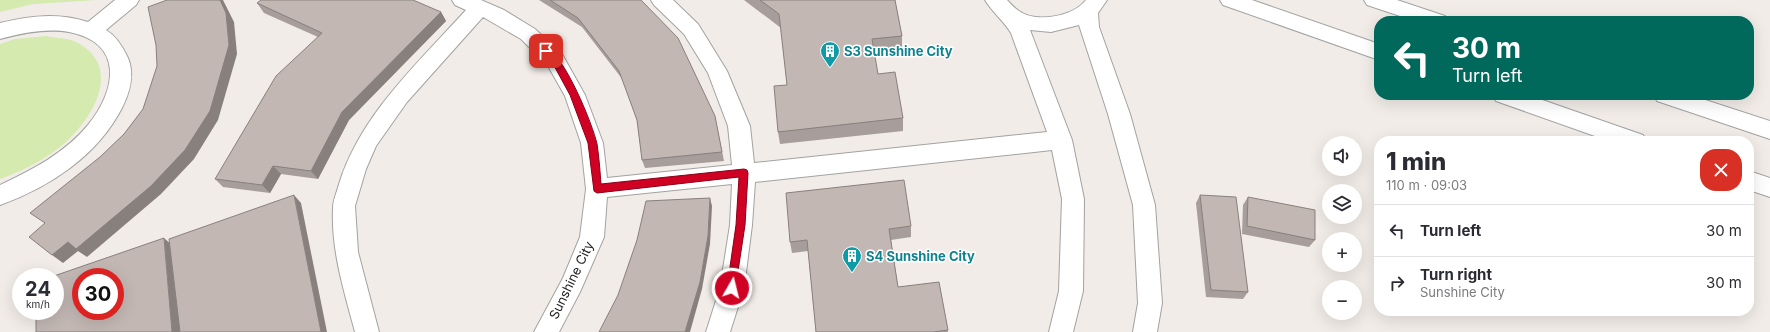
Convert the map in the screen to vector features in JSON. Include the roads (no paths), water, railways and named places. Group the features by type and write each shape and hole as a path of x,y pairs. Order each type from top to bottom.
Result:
{"street":[{"path":"90,31 129,0"},
{"path":"661,0 691,29 717,71 740,126 744,173 741,225 732,288 718,332"},
{"path":"995,0 1012,17 1021,32 1061,140 1073,199 1072,291 1061,332"},
{"path":"1230,0 1374,50"},
{"path":"1374,0 1423,16"},
{"path":"367,332 346,252 344,206 355,170 368,141 400,96 471,4"},
{"name":"Sunshine City","path":"471,4 497,15 528,34 555,60 575,95 592,143 597,189 592,237 572,284 546,332"},
{"path":"1012,17 1035,25 1058,25 1093,6"},
{"path":"1093,6 1089,27 1119,114 1144,205 1150,304 1145,332"},
{"path":"0,31 17,26 52,22 83,27 106,40 119,60 120,85 109,114 84,145 47,173 0,194"},
{"path":"1517,100 1621,136"},
{"path":"1679,100 1770,130"},
{"path":"597,189 1061,140"},
{"path":"1754,182 1770,188"}],"place":[{"name":"S3 Sunshine City","path":"830,68"},
{"name":"S4 Sunshine City","path":"852,273"}]}
